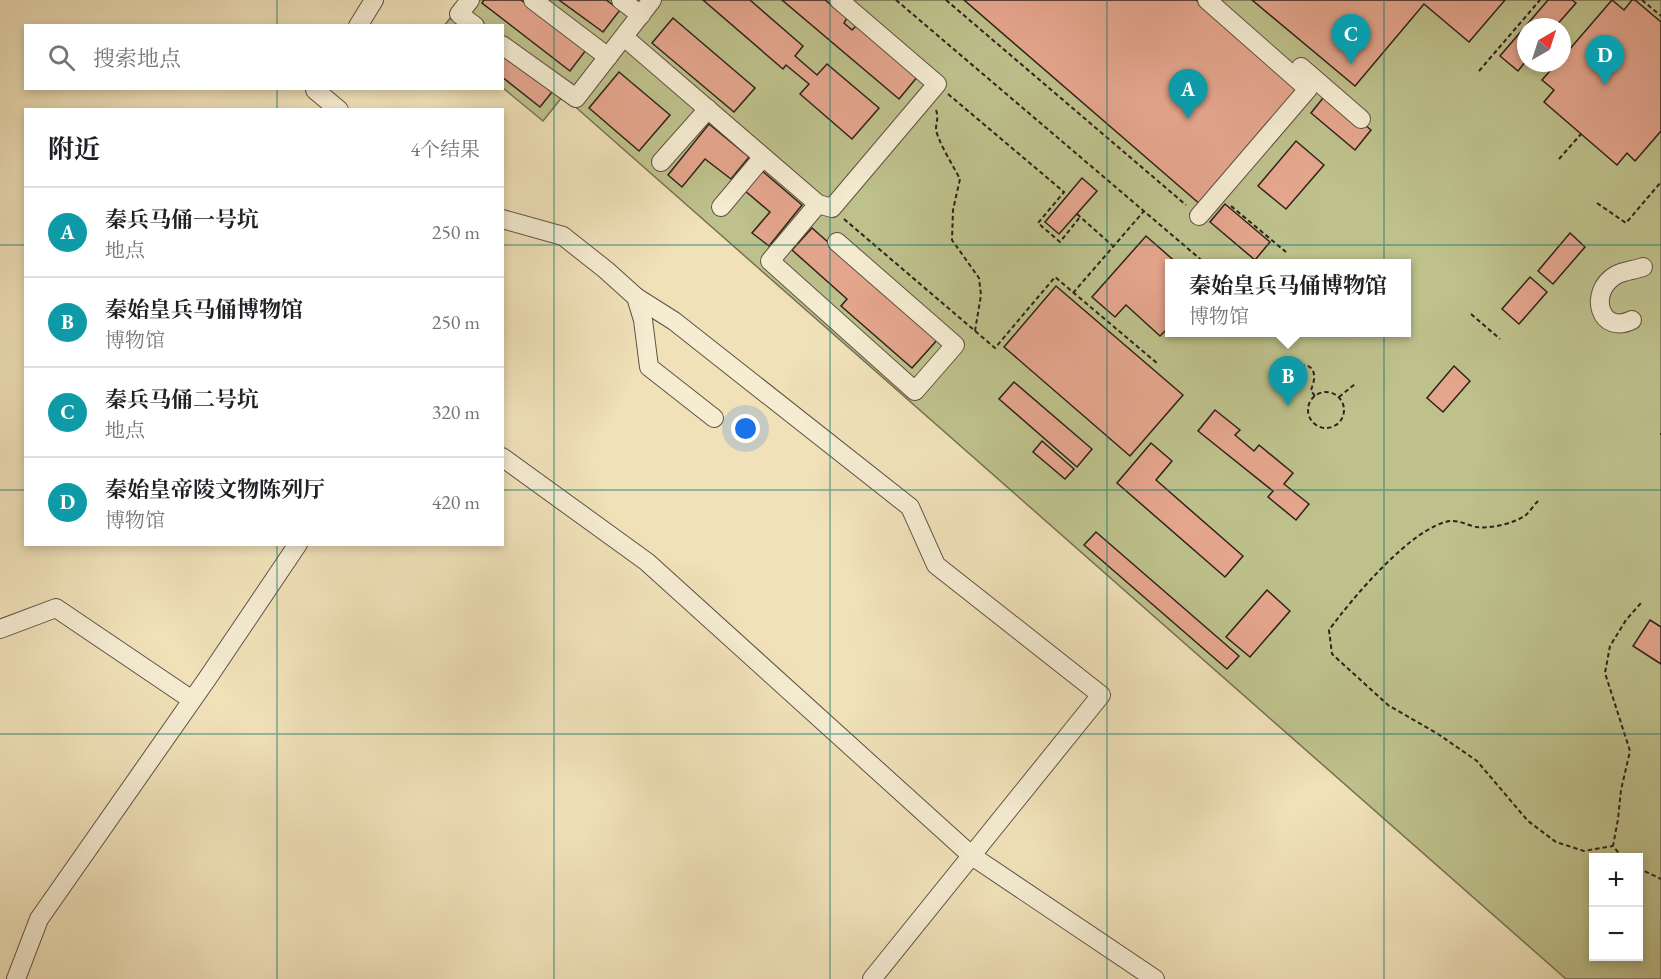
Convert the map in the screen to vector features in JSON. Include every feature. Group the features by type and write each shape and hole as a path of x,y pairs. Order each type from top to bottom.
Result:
{"street":[{"path":"359,24 374,0"},
{"path":"470,0 459,14 472,24"},
{"path":"533,0 608,57"},
{"path":"621,0 641,15"},
{"path":"504,46 576,98 652,0"},
{"path":"837,242 955,345 915,391 770,261 825,206 933,89 839,0"},
{"path":"1199,216 1308,89 1207,0"},
{"path":"1224,0 1361,119"},
{"path":"624,37 825,206"},
{"path":"315,90 337,108"},
{"path":"661,162 708,108"},
{"path":"721,207 763,156"},
{"path":"504,220 563,236 636,297 674,321 910,507 936,564 1101,695 872,979"},
{"path":"1632,320 1615,325 1606,319 1599,305 1599,293 1617,274 1644,267"},
{"path":"636,297 643,320 649,367 714,418"},
{"path":"504,458 647,562 972,856 1155,979"},
{"path":"16,979 39,919 297,546"},
{"path":"0,629 56,608 192,700"}],"path":[{"path":"896,0 1200,259"},
{"path":"946,0 1199,216"},
{"path":"1479,71 1540,0"},
{"path":"1642,0 1661,16"},
{"path":"933,89 1064,192 1038,223 1060,242 1080,217"},
{"path":"933,89 939,116 936,129 960,179 953,210 952,240 979,278 981,295 975,331"},
{"path":"1559,159 1581,134"},
{"path":"1597,203 1626,223 1661,182"},
{"path":"1217,194 1286,252"},
{"path":"825,206 995,348 1055,278 1158,364"},
{"path":"1074,292 1144,211"},
{"path":"1077,214 1114,246"},
{"path":"1471,314 1500,339"},
{"path":"1293,367 1300,364 1312,369 1315,376 1311,391 1315,396"},
{"path":"1339,398 1355,384"},
{"path":"1326,392 1339,398 1344,405 1343,417 1335,425 1324,427 1314,422 1309,406 1315,396 1326,392"},
{"path":"1538,501 1525,515 1506,523 1479,528 1452,520 1432,528 1395,554 1348,603 1329,630 1332,654 1388,705 1477,761 1528,821 1556,842 1584,851 1613,846"},
{"path":"1613,846 1621,790 1630,751 1605,673 1610,646 1626,620 1641,603"},
{"path":"1613,846 1619,853"},
{"path":"1643,870 1661,879"}],"green space":[{"path":"464,0 1661,0 1661,979 1566,979 563,96 543,121 504,89 504,24 446,24"}],"building":[{"path":"484,0 521,0 586,50 570,71 482,3"},
{"path":"559,0 606,0 620,10 603,32"},
{"path":"703,0 750,0 803,46 795,56 817,75 827,64 879,108 852,139 800,94 809,84 786,65 783,69"},
{"path":"782,0 825,0 847,18 844,23 852,30 857,25 918,76 899,99"},
{"path":"964,0 1196,0 1301,90 1201,205"},
{"path":"1252,0 1505,0 1469,42 1424,4 1355,86"},
{"path":"1548,0 1572,0 1576,3 1563,18 1533,18"},
{"path":"1612,0 1624,10 1632,0 1635,0 1661,22 1661,131 1635,161 1627,153 1617,165 1544,102 1554,90 1542,80 1549,72 1571,72 1571,48"},
{"path":"673,18 755,88 734,112 652,43"},
{"path":"1517,36 1517,70 1500,56"},
{"path":"504,54 552,92 540,107 504,79"},
{"path":"619,72 670,115 639,151 589,108"},
{"path":"1327,93 1371,130 1355,150 1311,113"},
{"path":"709,124 749,157 731,179 705,159 682,187 668,175"},
{"path":"1296,141 1324,165 1286,209 1258,186"},
{"path":"761,170 802,205 769,246 752,233 770,212 744,190"},
{"path":"1082,178 1097,191 1059,234 1045,222"},
{"path":"1225,204 1270,242 1254,259 1210,222"},
{"path":"812,228 938,339 912,368 841,306 847,299 792,250"},
{"path":"1570,233 1585,247 1553,284 1538,271"},
{"path":"1146,236 1172,259 1165,259 1165,331 1160,336 1126,305 1115,317 1092,297"},
{"path":"1530,277 1547,292 1519,324 1502,309"},
{"path":"1056,286 1183,395 1130,456 1004,347"},
{"path":"1454,366 1470,381 1443,412 1427,398"},
{"path":"1014,382 1092,449 1077,467 999,399"},
{"path":"1215,410 1240,430 1235,435 1254,451 1259,445 1293,473 1284,484 1309,504 1296,520 1268,497 1273,491 1198,431"},
{"path":"1042,441 1074,469 1065,479 1033,452"},
{"path":"1151,443 1172,461 1156,480 1243,556 1225,577 1117,483"},
{"path":"1096,532 1239,656 1227,669 1084,545"},
{"path":"1267,590 1290,611 1250,657 1226,637"},
{"path":"1650,620 1661,627 1661,664 1633,646"}],"place":[{"name":"秦兵马俑二号坑","path":"1351,64"},
{"name":"秦始皇帝陵文物陈列厅","path":"1605,85"},
{"name":"秦兵马俑一号坑","path":"1188,119"},
{"name":"秦始皇兵马俑博物馆","path":"1288,406"}]}
